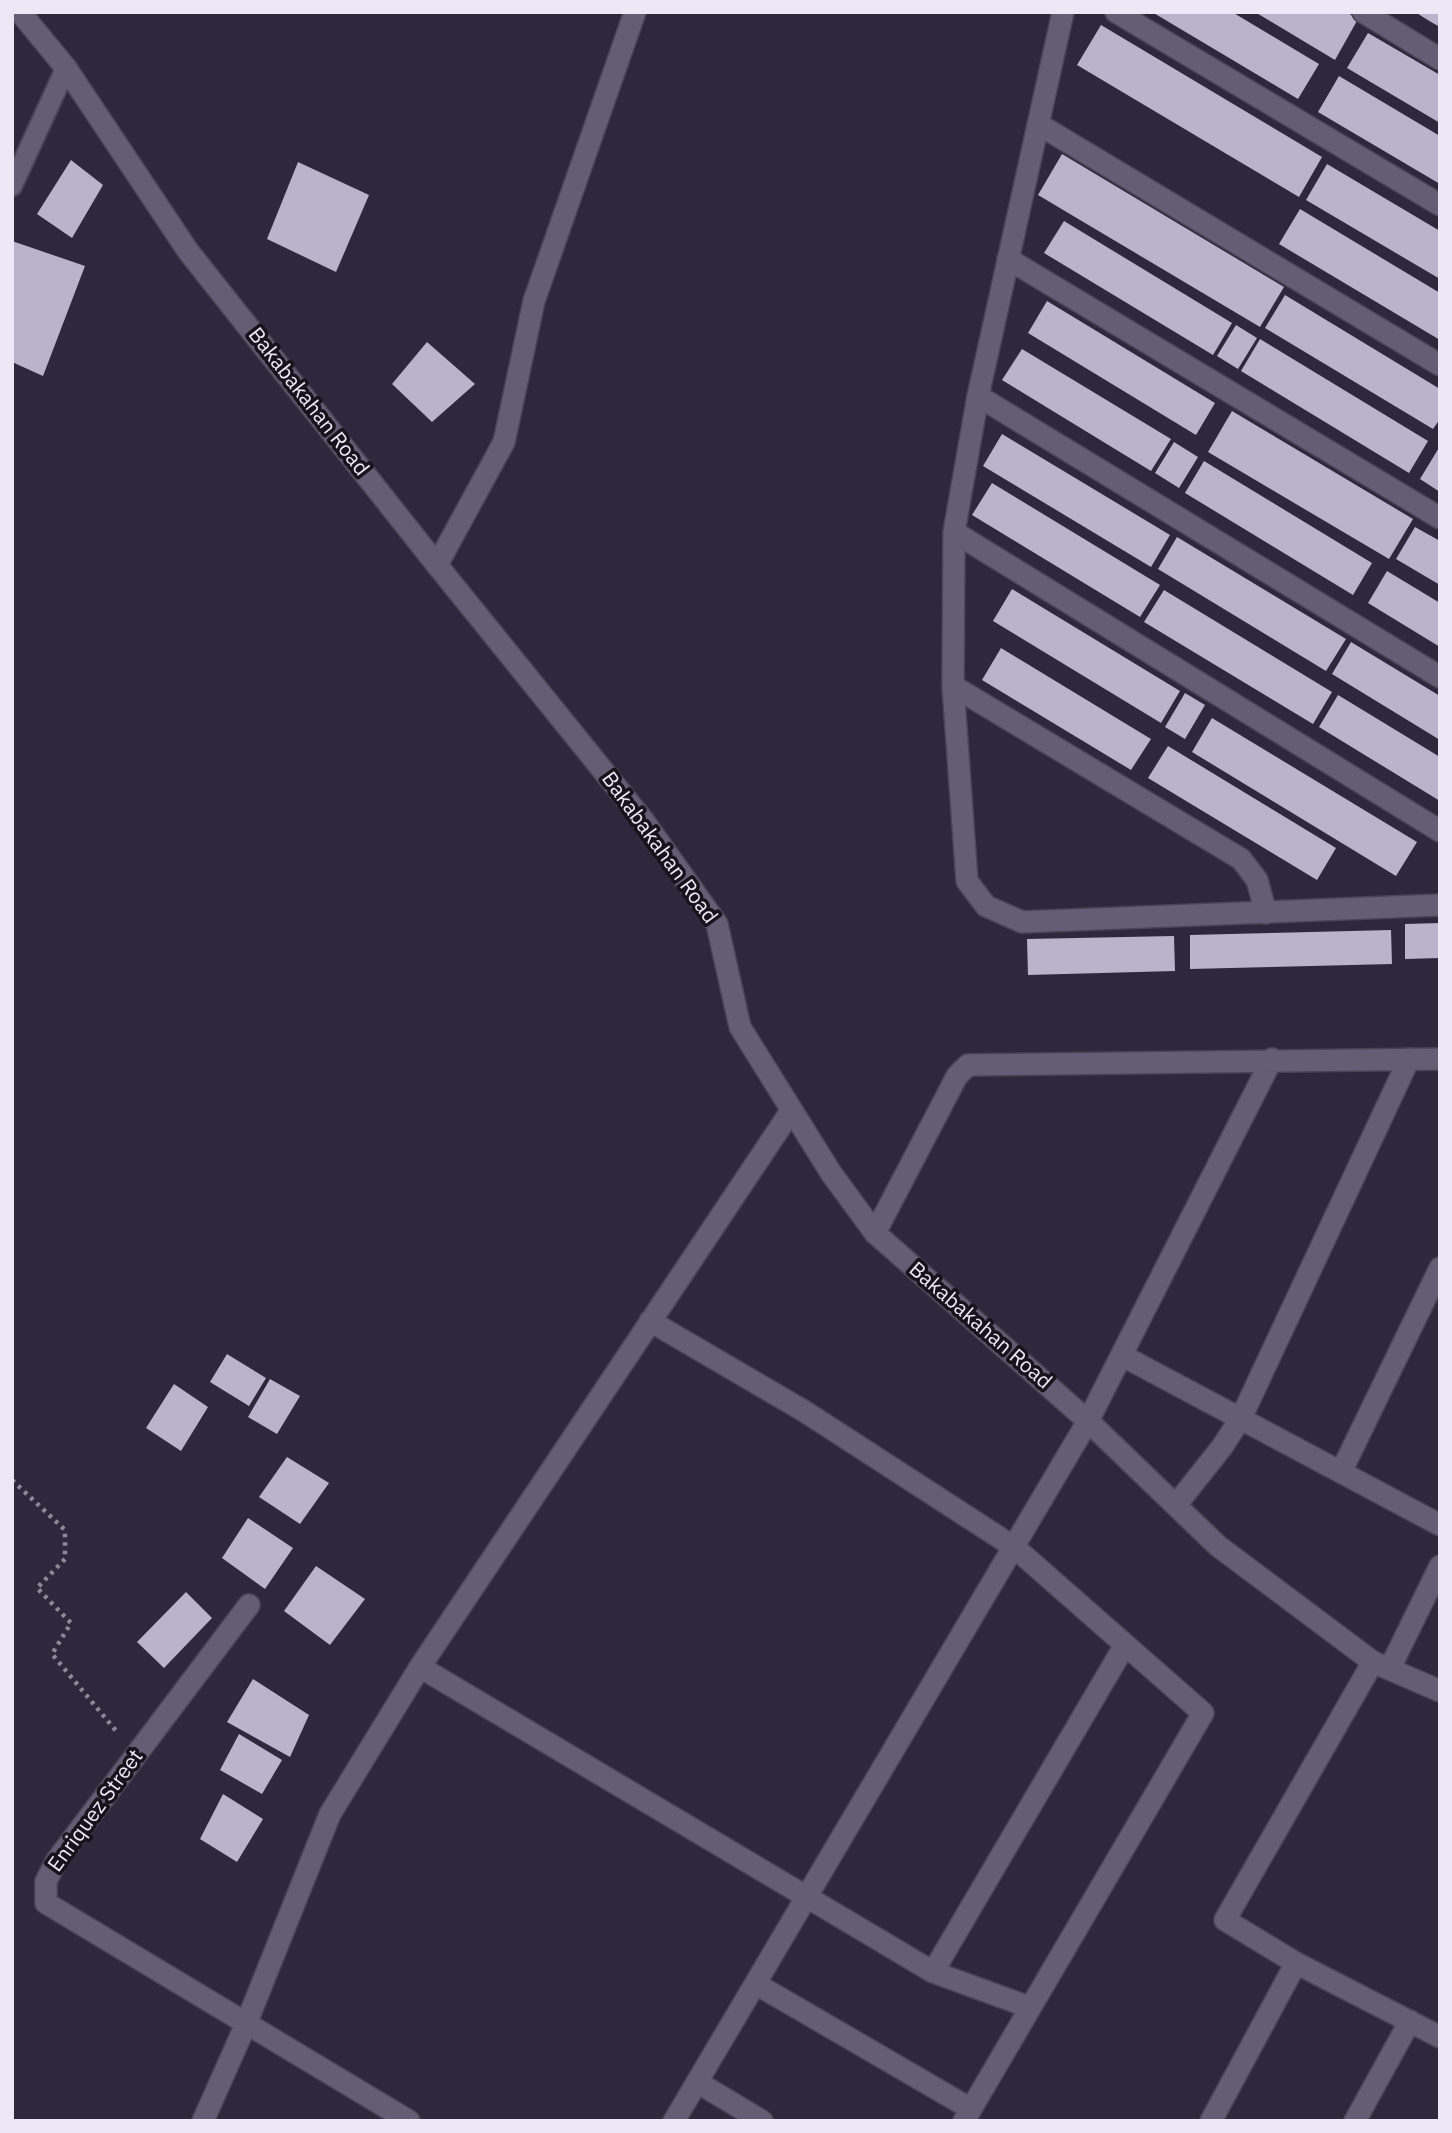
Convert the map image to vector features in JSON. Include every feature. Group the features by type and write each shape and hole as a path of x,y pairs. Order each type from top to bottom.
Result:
{"street":[{"name":"Bakabakahan Road","path":"20,12 66,68 188,251 643,820 717,924 740,1027 831,1174 875,1233 1088,1421 1218,1546 1258,1579 1381,1665 1440,1691"},
{"path":"437,565 504,442 534,301 635,12"},
{"path":"1063,12 978,396 954,532 953,686 967,881 986,906 1021,922 1440,905"},
{"path":"1116,12 1440,205"},
{"path":"1363,12 1440,58"},
{"path":"1038,124 1440,365"},
{"path":"1008,259 1440,518"},
{"path":"978,396 1440,677"},
{"path":"954,532 1440,831"},
{"path":"953,686 1241,859 1257,880 1266,913"},
{"path":"875,1233 957,1076 968,1065 1272,1059 1440,1059"},
{"path":"674,2121 1088,1421 1272,1059"},
{"path":"1176,1505 1222,1447 1241,1418 1409,1059"},
{"path":"203,2121 246,2024 330,1814 420,1667 791,1111"},
{"path":"1340,1472 1440,1268"},
{"path":"650,1321 804,1411 1014,1547 1203,1713 967,2115 756,1984"},
{"path":"1123,1356 1440,1525"},
{"path":"1440,1566 1225,1920 1296,1964 1440,2037"},
{"name":"Enriquez Street","path":"246,2024 46,1903 46,1881 57,1860 249,1605"},
{"path":"933,1972 1125,1645"},
{"path":"420,1667 933,1972 1029,2007"},
{"path":"1211,2121 1296,1964"},
{"path":"1355,2121 1410,2021"},
{"path":"246,2024 409,2121"},
{"path":"697,2082 762,2121"}],"lane":[{"path":"12,186 66,68"}],"path":[{"path":"12,1480 65,1530 65,1559 37,1588 71,1623 52,1654 136,1755"}],"building":[{"path":"1152,12 1232,12 1319,64 1298,99"},
{"path":"1255,12 1346,12 1358,19 1335,60"},
{"path":"1415,12 1440,12 1440,27 1431,22"},
{"path":"1101,25 1322,157 1299,197 1077,65"},
{"path":"1368,33 1440,75 1440,123 1347,68"},
{"path":"1339,76 1440,136 1440,184 1318,112"},
{"path":"1062,154 1284,287 1260,327 1038,195"},
{"path":"71,160 103,185 72,238 37,214"},
{"path":"298,162 369,195 336,272 267,239"},
{"path":"1327,164 1440,231 1440,279 1306,200"},
{"path":"1300,209 1440,293 1440,340 1279,244"},
{"path":"1064,221 1232,323 1213,355 1044,253"},
{"path":"12,241 85,266 43,376 12,362"},
{"path":"1285,295 1440,389 1440,419 1433,429 1265,328"},
{"path":"1047,301 1215,403 1196,435 1028,333"},
{"path":"1236,325 1257,338 1238,369 1217,356"},
{"path":"1260,339 1428,441 1409,473 1241,371"},
{"path":"427,342 475,384 432,422 392,384"},
{"path":"1022,349 1171,439 1151,471 1002,380"},
{"path":"1232,411 1413,519 1389,559 1208,452"},
{"path":"1002,434 1170,535 1151,567 983,466"},
{"path":"1174,442 1198,457 1179,488 1155,473"},
{"path":"1440,446 1440,492 1420,479"},
{"path":"1204,461 1372,563 1353,595 1185,493"},
{"path":"992,483 1160,585 1140,617 972,515"},
{"path":"1415,527 1440,541 1440,585 1396,559"},
{"path":"1177,537 1346,639 1326,671 1158,569"},
{"path":"1387,571 1440,603 1440,647 1368,603"},
{"path":"1012,589 1180,691 1161,723 993,621"},
{"path":"1164,590 1332,692 1313,724 1144,622"},
{"path":"1351,642 1440,696 1440,740 1332,674"},
{"path":"1001,648 1151,739 1131,770 982,680"},
{"path":"1185,693 1205,705 1185,739 1165,727"},
{"path":"1338,695 1440,757 1440,801 1319,727"},
{"path":"1212,718 1417,842 1396,876 1192,752"},
{"path":"1168,746 1336,848 1317,880 1148,778"},
{"path":"1440,923 1440,958 1405,959 1405,924"},
{"path":"1391,930 1392,964 1190,969 1190,935"},
{"path":"1174,936 1175,971 1028,975 1027,939"},
{"path":"227,1354 266,1378 249,1406 210,1382"},
{"path":"270,1379 300,1396 277,1434 248,1417"},
{"path":"174,1384 208,1407 181,1451 146,1428"},
{"path":"287,1457 329,1483 300,1524 259,1497"},
{"path":"248,1518 293,1548 265,1589 222,1558"},
{"path":"316,1566 365,1599 330,1645 284,1611"},
{"path":"186,1592 212,1618 164,1668 137,1642"},
{"path":"253,1679 309,1715 290,1757 227,1722"},
{"path":"239,1734 282,1760 262,1794 220,1770"},
{"path":"223,1794 263,1819 237,1862 200,1839"}]}
